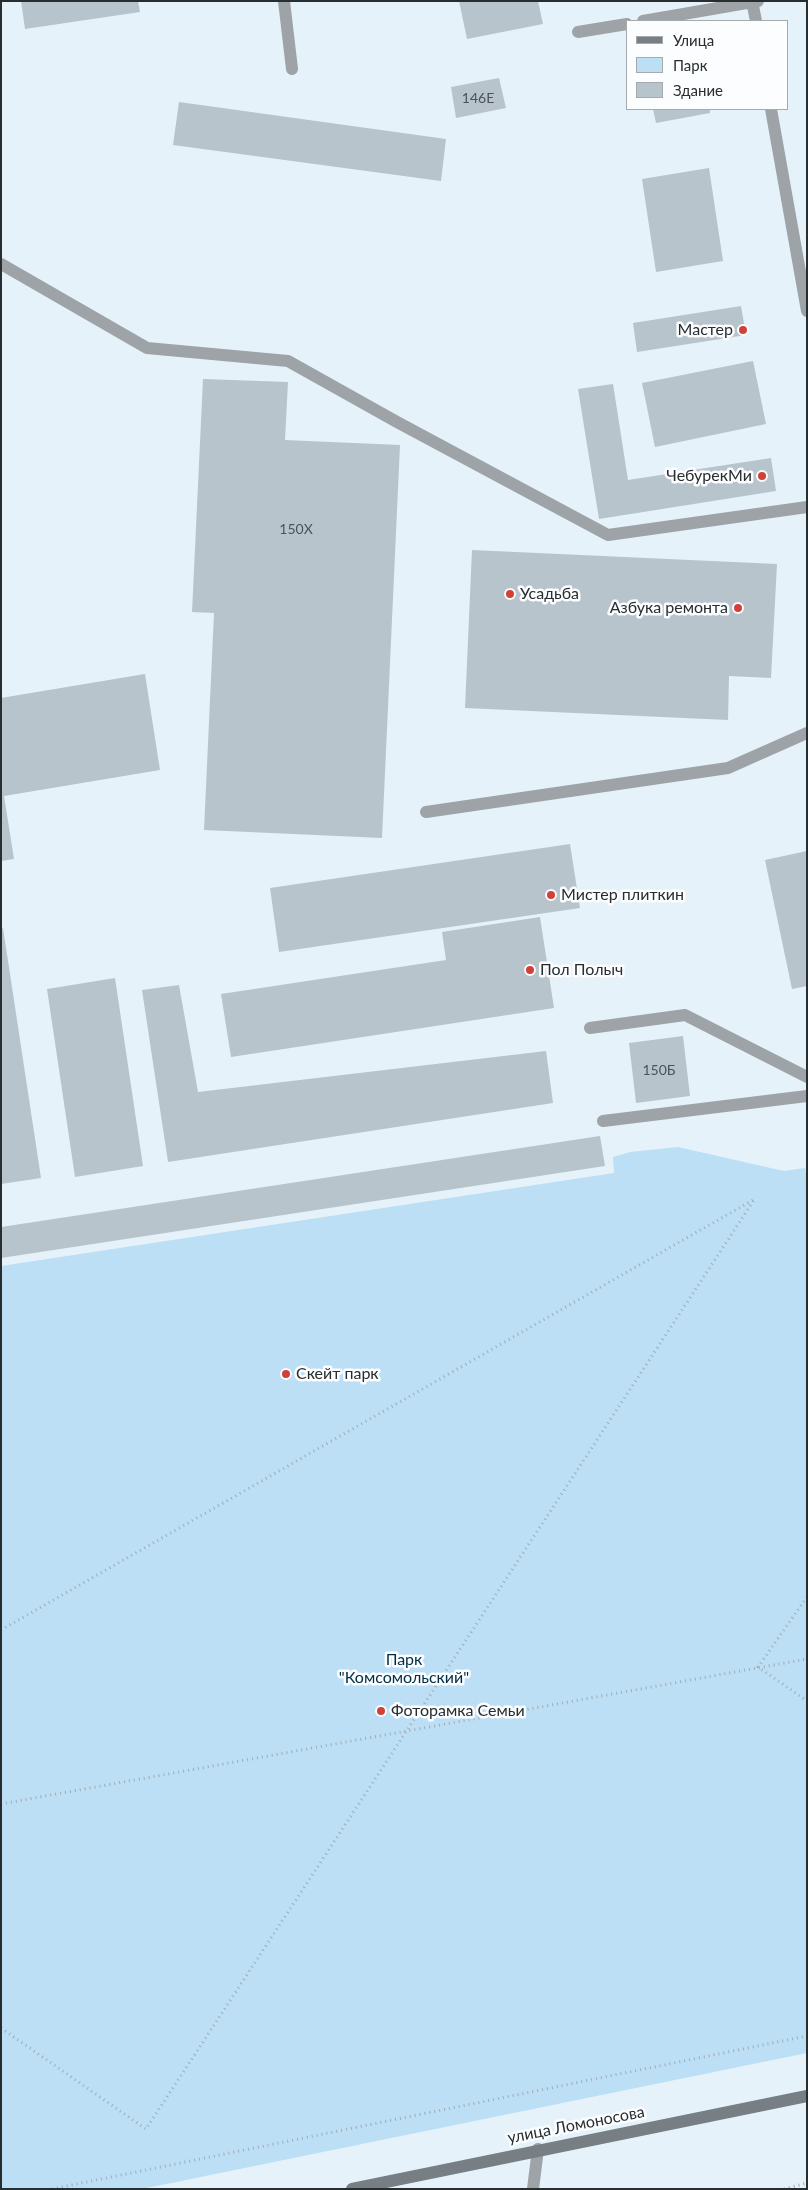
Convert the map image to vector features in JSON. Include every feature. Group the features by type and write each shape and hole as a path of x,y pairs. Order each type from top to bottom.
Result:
{"street":[{"name":"улица Ломоносова","path":"352,2189 538,2149 807,2096"}],"lane":[{"path":"284,1 292,69"},
{"path":"649,20 754,2 756,20"},
{"path":"578,32 626,24"},
{"path":"771,110 807,311"},
{"path":"1,264 147,348 288,360 397,422 608,535 807,507"},
{"path":"426,812 728,768 807,733"},
{"path":"590,1028 685,1014 807,1076"},
{"path":"604,1121 807,1096"},
{"path":"533,2189 538,2149"}],"path":[{"path":"1,1630 754,1200 146,2129 1,2028"},
{"path":"758,1667 807,1597"},
{"path":"1,1804 807,1659"},
{"path":"758,1667 807,1700"},
{"path":"52,2189 807,2036"},
{"path":"784,2189 807,2183"}],"green space":[{"name":"Парк \"Комсомольский\"","path":"678,1147 784,1171 805,1168 807,1176 807,2053 142,2189 1,2189 1,1266 614,1173 613,1157 630,1152"}],"building":[{"path":"21,1 138,1 140,12 25,29"},
{"path":"459,1 538,1 543,24 467,39"},
{"path":"499,78 506,108 456,118 451,87"},
{"path":"179,102 446,139 441,181 173,145"},
{"path":"653,110 710,110 710,113 656,123"},
{"path":"709,168 723,261 656,272 642,179"},
{"path":"741,306 746,335 637,352 633,323"},
{"path":"753,361 766,424 655,447 642,383"},
{"path":"203,379 288,382 285,440 400,445 382,838 204,830 214,613 192,612"},
{"path":"613,384 628,480 771,458 776,491 599,519 578,389"},
{"path":"472,550 777,564 771,678 729,676 728,720 465,708"},
{"path":"145,674 160,770 4,796 14,859 1,861 1,698"},
{"path":"570,844 580,908 279,952 270,888"},
{"path":"807,851 807,986 792,989 765,860"},
{"path":"540,917 554,1008 231,1057 221,994 446,960 442,932"},
{"path":"3,928 41,1178 1,1184 1,929"},
{"path":"115,978 143,1166 75,1177 47,989"},
{"path":"179,985 198,1092 546,1051 553,1103 168,1162 142,990"},
{"path":"683,1036 690,1096 636,1103 629,1043"},
{"path":"600,1136 605,1166 1,1258 1,1227"}],"place":[{"name":"Мастер","path":"743,330"},
{"name":"ЧебурекМи","path":"762,476"},
{"name":"Усадьба","path":"510,594"},
{"name":"Азбука ремонта","path":"738,608"},
{"name":"Мистер плиткин","path":"551,895"},
{"name":"Пол Полыч","path":"530,970"},
{"name":"Скейт парк","path":"286,1374"},
{"name":"Фоторамка Семьи","path":"381,1711"}]}
